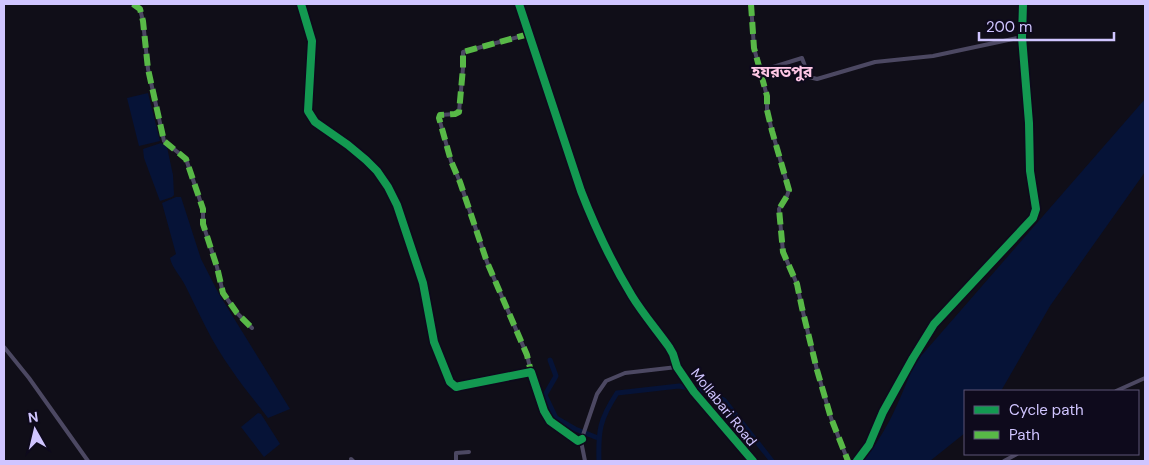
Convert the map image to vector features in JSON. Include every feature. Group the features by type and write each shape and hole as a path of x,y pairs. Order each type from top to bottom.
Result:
{"street":[{"path":"133,4 140,9 143,20 148,69 164,141 186,159 203,209 203,224 217,266 223,293 237,313 252,328"},
{"path":"301,4 312,41 308,111 315,122 348,145 377,171 397,205 424,289 434,342 450,382 456,387 531,372"},
{"name":"Mollabari Road","path":"519,4 589,215 620,275 642,311 669,347 683,377 753,461"},
{"path":"751,4 754,48 767,96 770,124 788,190 787,196 779,209 783,252 798,284 817,370 848,461"},
{"path":"857,461 869,445 887,404 912,358 934,324 1034,218 1036,209 1030,171 1029,123 1022,37 1023,4"},
{"path":"529,34 463,52 458,112 440,115 438,118 451,161 487,262 527,355 544,411 550,421 563,432 578,441 581,440"},
{"path":"760,71 799,58 804,61 809,77 817,79 875,62 933,56 1022,37"},
{"path":"4,347 29,378 88,461"},
{"path":"585,461 581,440 597,394 606,381 625,373 677,367"},
{"path":"1118,390 1145,378"},
{"path":"456,461 456,453 469,452"},
{"path":"1004,461 1015,455"}],"water":[{"path":"148,93 160,141 139,146 127,98"},
{"path":"1145,99 1145,172 1050,306 1002,390 964,390 964,434 930,461 863,461 880,438 914,364"},
{"path":"161,143 167,147 173,175 174,195 160,201 144,158 143,149"},
{"path":"176,197 181,197 201,259 219,294 290,409 268,418 224,359 185,285 172,265 170,258 176,254 162,203"},
{"path":"258,413 261,414 280,444 264,457 241,427"}],"waterway":[{"path":"550,360 556,376 545,395 556,418 575,429 598,438"},
{"path":"599,461 601,425 617,393 679,386 706,391 724,400 772,461"}],"marked path":[{"path":"133,4 140,9 143,21 148,69 164,141 186,159 203,209 203,224 223,293 237,313 252,328"},
{"path":"751,4 754,48 767,96 767,110 772,131 789,190 779,209 783,252 797,284 817,370 831,418 848,461"},
{"path":"529,34 463,52 459,112 440,115 439,118 451,161 487,262 527,355 531,372"}],"cycle path":[{"path":"301,4 312,41 308,111 315,122 366,160 377,171 388,187 397,205 423,283 434,342 450,382 456,387 531,372 544,411 550,421 578,441 582,439"},
{"path":"519,4 581,191 611,258 636,303 669,347 677,367 694,392 753,461"},
{"path":"857,461 869,445 883,412 934,324 1033,218 1036,209 1030,171 1029,123 1022,37 1023,4"}],"district":[{"name":"হযরতপুর","path":"782,71"}]}
